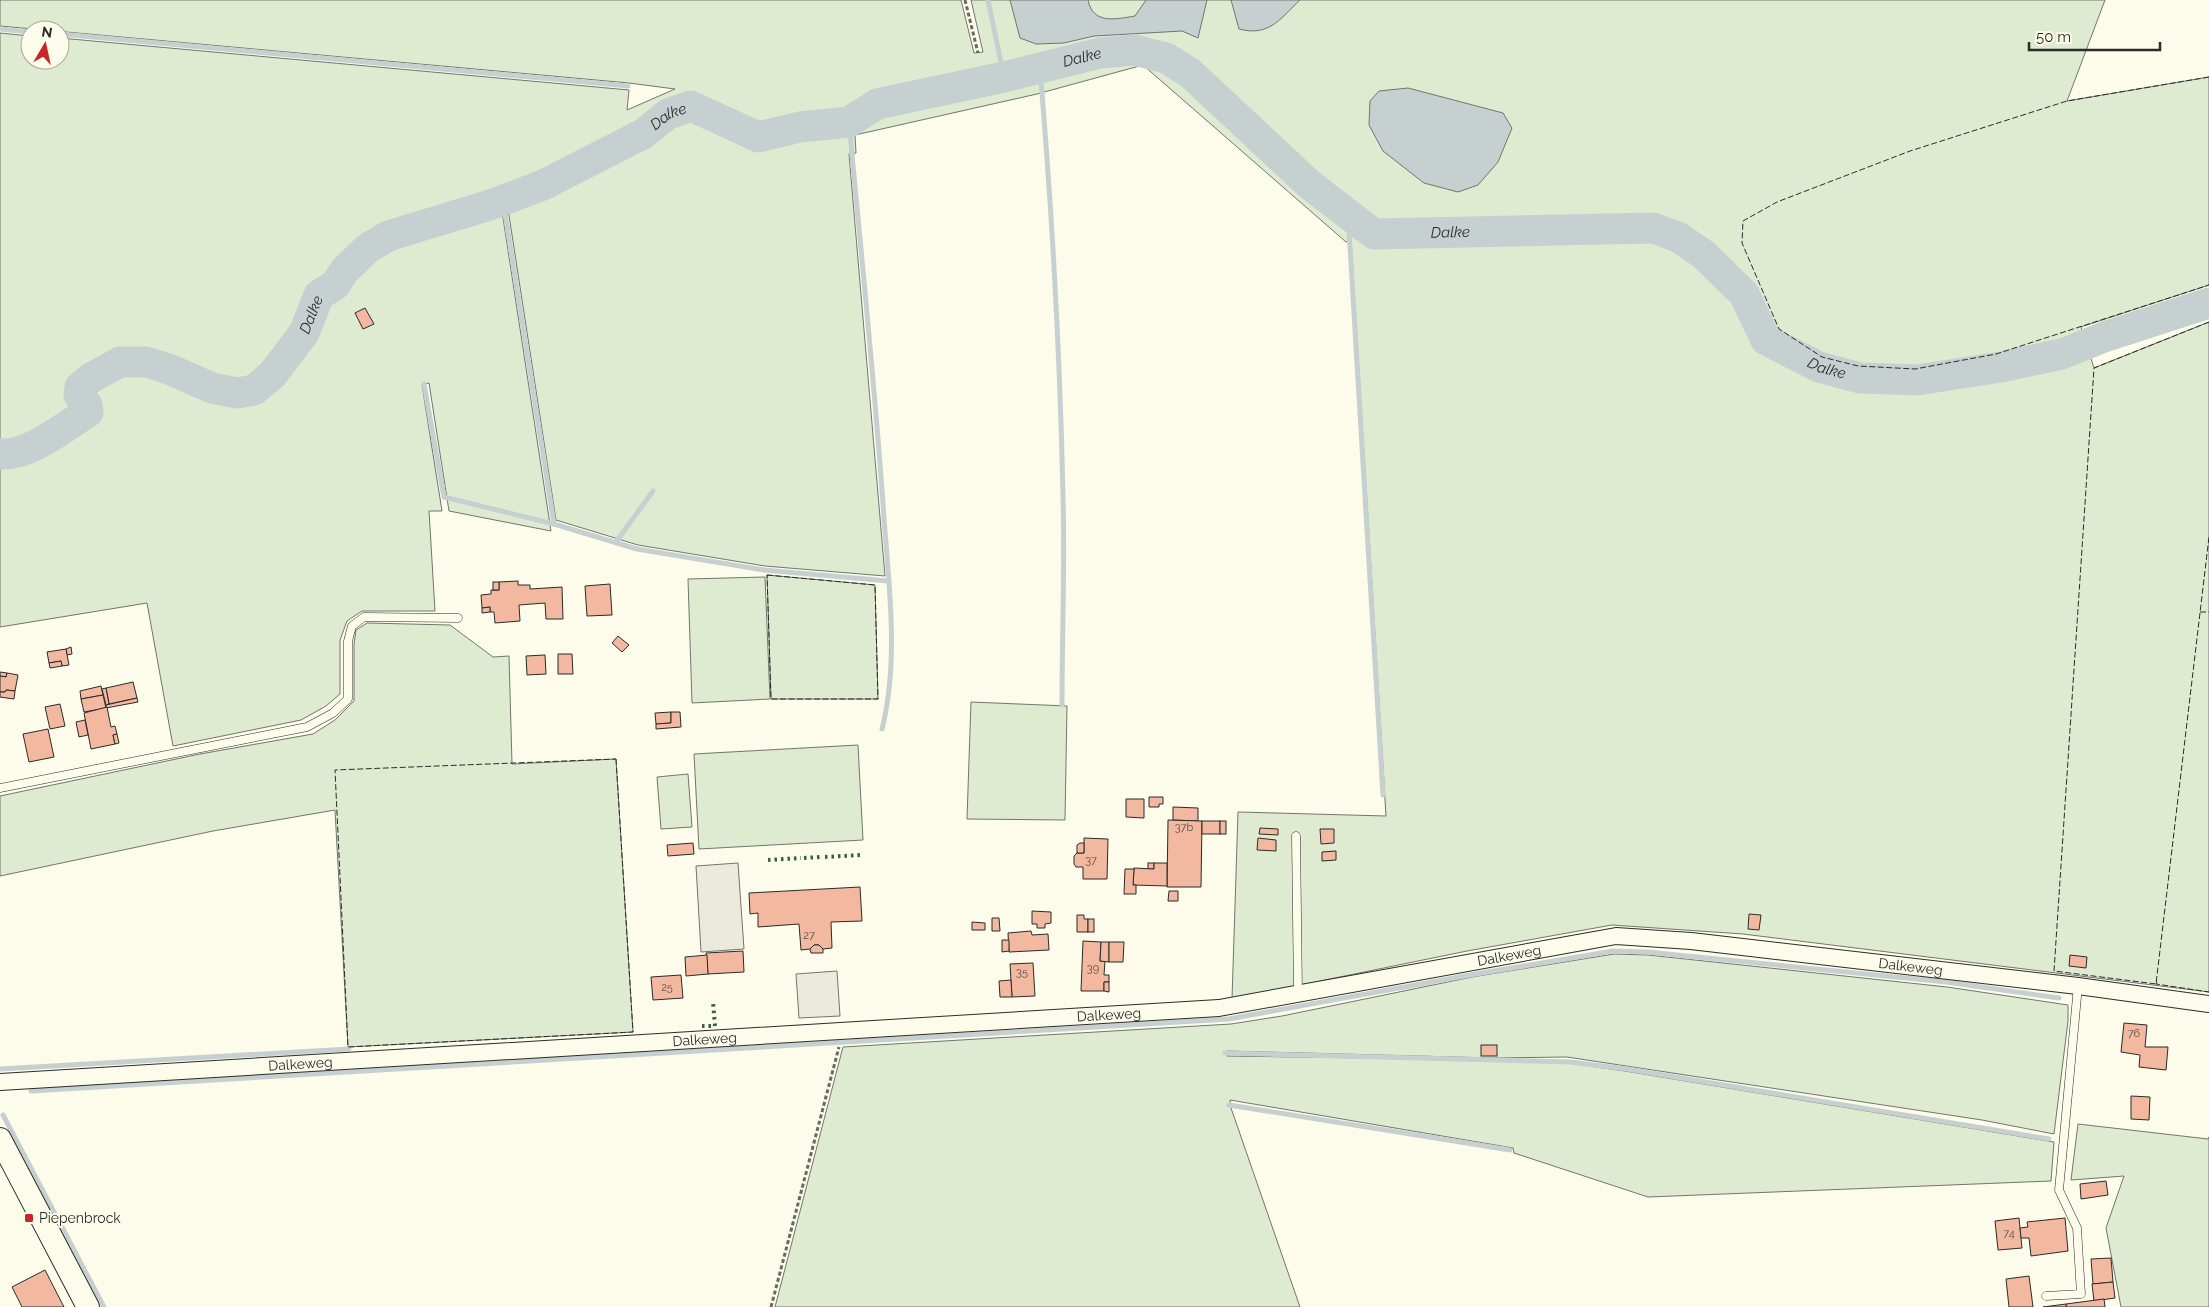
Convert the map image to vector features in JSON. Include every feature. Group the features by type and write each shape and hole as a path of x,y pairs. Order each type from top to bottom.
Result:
{"main road":[{"path":"0,1139 88,1307"}],"street":[{"name":"Dalkeweg","path":"0,1082 1219,1008 1616,936 1691,941 2078,986 2209,1004"}],"lane":[{"path":"0,788 307,727 333,713 348,699 348,641 352,626 364,617 458,618"},
{"path":"1296,836 1298,995"},
{"path":"2046,1296 2081,1294 2078,1228 2059,1190 2078,986"}],"path":[{"path":"965,0 978,53"},
{"path":"771,1307 843,1032"}],"green space":[{"path":"0,0 961,0 974,53 983,52 971,0 2105,0 2067,101 2209,77 2209,285 2081,327 2094,368 2209,322 2209,992 1743,934 1612,925 1467,951 1232,999 1238,812 1386,816 1351,240 1346,242 1143,65 1037,94 855,135 856,153 849,154 885,576 765,566 638,545 556,520 508,209 502,211 551,531 449,511 429,383 422,385 442,511 429,511 435,611 362,611 347,621 340,640 340,694 326,706 301,720 173,746 147,603 0,627 0,33 20,35 20,70 70,70 70,39 629,90 627,110 675,89 629,83 70,32 70,20 20,20 20,28 0,26"},
{"path":"767,575 875,585 878,699 771,699"},
{"path":"765,577 770,699 692,703 688,579"},
{"path":"367,623 450,625 493,657 509,656 512,764 616,759 633,1032 348,1047 335,810 213,831 0,876 0,796 200,754 313,734 335,720 354,701 354,644 356,630"},
{"path":"971,702 1067,706 1065,820 967,819"},
{"path":"858,745 863,840 699,849 694,754"},
{"path":"688,774 692,827 661,829 657,777"},
{"path":"1614,954 1648,955 1947,987 2068,1005 2068,1021 2054,1134 1982,1120 1567,1057 1493,1058 1227,1051 1227,1056 1506,1060 1568,1063 1625,1071 2054,1142 2051,1181 1648,1197 1514,1153 1513,1148 1230,1100 1231,1108 1300,1307 775,1307 843,1047 1231,1024 1282,1016 1472,977"},
{"path":"2078,1124 2208,1139 2209,1137 2209,1307 2121,1307 2106,1228 2124,1176 2071,1180"}],"shaded area":[{"path":"1010,0 1088,0 1091,8 1100,17 1113,19 1135,16 1146,0 1207,0 1198,38 1182,31 1094,36 1064,43 1036,44 1020,38"},
{"path":"1231,0 1300,0 1273,25 1258,31 1249,31 1239,29"},
{"path":"1408,88 1503,113 1512,128 1498,162 1478,185 1458,192 1424,183 1383,151 1369,125 1370,101 1379,91"},
{"path":"738,863 744,949 701,952 696,866"},
{"path":"837,971 840,1016 799,1018 796,974"}],"building":[{"path":"365,308 374,324 363,329 355,313"},
{"path":"518,581 518,585 530,585 530,589 562,587 563,619 546,619 545,603 519,605 520,621 495,623 494,612 490,612 490,607 482,608 481,595 491,594 491,590 499,590 499,582"},
{"path":"493,582 499,582 499,590 493,590"},
{"path":"610,584 612,615 587,616 585,586"},
{"path":"490,607 490,612 482,613 482,608"},
{"path":"618,636 629,645 622,652 612,643"},
{"path":"71,647 72,654 67,655 66,649"},
{"path":"66,649 69,665 62,666 61,661 49,663 47,652"},
{"path":"558,654 572,654 573,674 558,674"},
{"path":"545,655 546,674 527,675 526,656"},
{"path":"61,661 62,666 50,668 49,663"},
{"path":"0,672 7,673 6,677 0,676"},
{"path":"7,673 18,675 15,691 6,690 5,692 0,692 0,676 6,677"},
{"path":"133,682 137,698 109,704 106,688"},
{"path":"101,686 103,695 81,699 80,691"},
{"path":"106,688 109,704 106,705 102,689"},
{"path":"6,690 15,691 14,699 0,697 0,692 5,692"},
{"path":"103,695 106,708 84,712 81,699"},
{"path":"137,698 138,702 106,708 106,705"},
{"path":"60,704 65,726 50,729 45,707"},
{"path":"107,707 111,727 115,726 117,734 113,735 115,744 91,749 84,713"},
{"path":"671,712 671,723 656,724 655,713"},
{"path":"671,712 680,712 681,727 656,729 656,724 671,723"},
{"path":"85,720 88,735 79,737 76,722"},
{"path":"48,729 54,757 29,762 23,734"},
{"path":"117,734 119,743 115,744 113,735"},
{"path":"1149,797 1163,797 1163,804 1159,804 1159,807 1149,807"},
{"path":"1126,799 1144,799 1144,818 1126,817"},
{"path":"1173,807 1198,808 1198,821 1173,820"},
{"path":"1168,820 1202,821 1201,887 1167,887"},
{"path":"1202,821 1220,821 1220,834 1202,834"},
{"path":"1220,821 1226,821 1226,834 1220,834"},
{"path":"1260,828 1278,829 1278,835 1259,834"},
{"path":"1320,829 1334,829 1334,843 1321,844"},
{"path":"1084,838 1108,839 1107,879 1083,879 1083,867 1076,867 1074,864 1074,856 1077,853 1084,853"},
{"path":"1258,838 1276,840 1276,851 1257,850"},
{"path":"693,843 694,854 668,856 667,845"},
{"path":"1084,843 1084,853 1077,853 1077,845"},
{"path":"1336,851 1336,860 1322,861 1322,852"},
{"path":"1148,863 1154,863 1154,869 1148,869"},
{"path":"1154,863 1167,863 1167,886 1133,885 1134,868 1154,869"},
{"path":"1125,869 1134,869 1133,885 1136,885 1136,894 1124,894"},
{"path":"860,887 862,921 831,922 832,948 823,949 819,945 814,945 810,949 801,950 799,924 758,927 758,913 750,914 749,893"},
{"path":"1169,891 1178,891 1178,901 1168,901"},
{"path":"1032,911 1051,912 1051,923 1045,924 1045,928 1037,928 1037,924 1032,924"},
{"path":"1749,914 1761,915 1759,930 1748,929"},
{"path":"1077,915 1084,915 1084,919 1088,919 1088,932 1077,932"},
{"path":"992,918 999,918 1000,931 992,931"},
{"path":"1088,919 1094,919 1094,932 1088,932"},
{"path":"972,922 985,923 985,930 972,930"},
{"path":"1031,931 1032,935 1048,934 1049,950 1009,952 1008,933"},
{"path":"1002,940 1009,940 1009,951 1002,952"},
{"path":"1083,941 1101,942 1100,961 1105,961 1104,975 1109,975 1109,982 1104,982 1104,991 1081,991"},
{"path":"1101,942 1109,942 1109,962 1100,961"},
{"path":"1109,942 1124,942 1123,962 1109,962"},
{"path":"814,945 819,945 823,949 823,953 811,953 810,949"},
{"path":"743,951 744,972 708,974 706,953"},
{"path":"707,955 708,974 686,976 685,957"},
{"path":"2070,955 2087,957 2086,968 2069,966"},
{"path":"1033,963 1035,996 1012,997 1010,964"},
{"path":"681,975 683,998 653,1000 651,977"},
{"path":"1011,980 1012,997 1000,997 999,981"},
{"path":"1104,982 1109,982 1109,992 1104,991"},
{"path":"2124,1023 2147,1025 2145,1047 2168,1047 2166,1070 2139,1067 2140,1055 2121,1052"},
{"path":"1481,1045 1497,1045 1497,1056 1481,1056"},
{"path":"2131,1096 2150,1097 2149,1120 2131,1119"},
{"path":"2106,1181 2108,1195 2081,1199 2080,1184"},
{"path":"2019,1218 2022,1248 1998,1250 1995,1221"},
{"path":"2065,1218 2068,1251 2031,1256 2029,1238 2021,1238 2020,1228 2028,1227 2027,1222"},
{"path":"2111,1258 2113,1282 2093,1284 2091,1259"},
{"path":"45,1270 64,1307 22,1307 12,1287"},
{"path":"2029,1276 2033,1307 2009,1307 2006,1279"},
{"path":"2113,1282 2115,1298 2094,1301 2092,1284"},
{"path":"2104,1299 2105,1307 2066,1307 2066,1304"},
{"path":"2066,1304 2066,1307 2043,1307"}],"waterway":[{"path":"988,0 1004,77"},
{"path":"0,29 20,31"},
{"path":"70,35 628,86"},
{"name":"Dalke","path":"0,454 11,453 34,446 88,412 87,405 79,395 80,387 91,378 120,362 146,362 169,369 212,388 237,393 254,390 272,375 304,333 319,295 335,285 345,270 368,248 388,236 490,205 543,185 643,134 668,114 691,106 758,137 800,127 849,122 877,104 1004,77 1100,53 1134,50 1166,58 1190,73 1310,185 1374,234 1653,228 1678,237 1703,254 1744,294 1766,340 1819,367 1860,378 1917,380 2001,367 2062,354 2104,337 2209,303"},
{"path":"1040,69 1052,229 1060,389 1064,522 1062,705"},
{"path":"849,122 872,369 890,597 890,677 882,729"},
{"path":"503,200 554,524"},
{"path":"1352,217 1349,230 1383,795"},
{"path":"424,384 444,497 554,524 637,549 764,570 888,581"},
{"path":"616,542 653,491"},
{"path":"31,1091 1229,1019 1613,951 1647,952 1946,982 2059,998"},
{"path":"0,1069 349,1049"},
{"path":"1225,1053 1570,1062 1627,1069 2049,1139"},
{"path":"1229,1105 1510,1150"},
{"path":"3,1115 104,1307"}],"hedge":[{"path":"825,857 860,855"},
{"path":"804,858 821,857"},
{"path":"768,860 801,858"},
{"path":"702,1026 715,1026 713,1002"}],"fence":[{"path":"2209,77 2067,101 1910,151 1777,202 1743,221 1742,243 1779,329 1822,357 1858,366 1915,369 1996,354 2209,285"},
{"path":"2209,322 2094,368 2054,971 2156,984 2209,537"},
{"path":"767,575 875,585 878,699 771,699 767,575"},
{"path":"2200,612 2209,612"},
{"path":"616,759 633,1032 348,1047 335,770 616,759"},
{"path":"2157,982 2156,984 2209,992"}],"place":[{"name":"Piepenbrock","path":"29,1218"}]}
